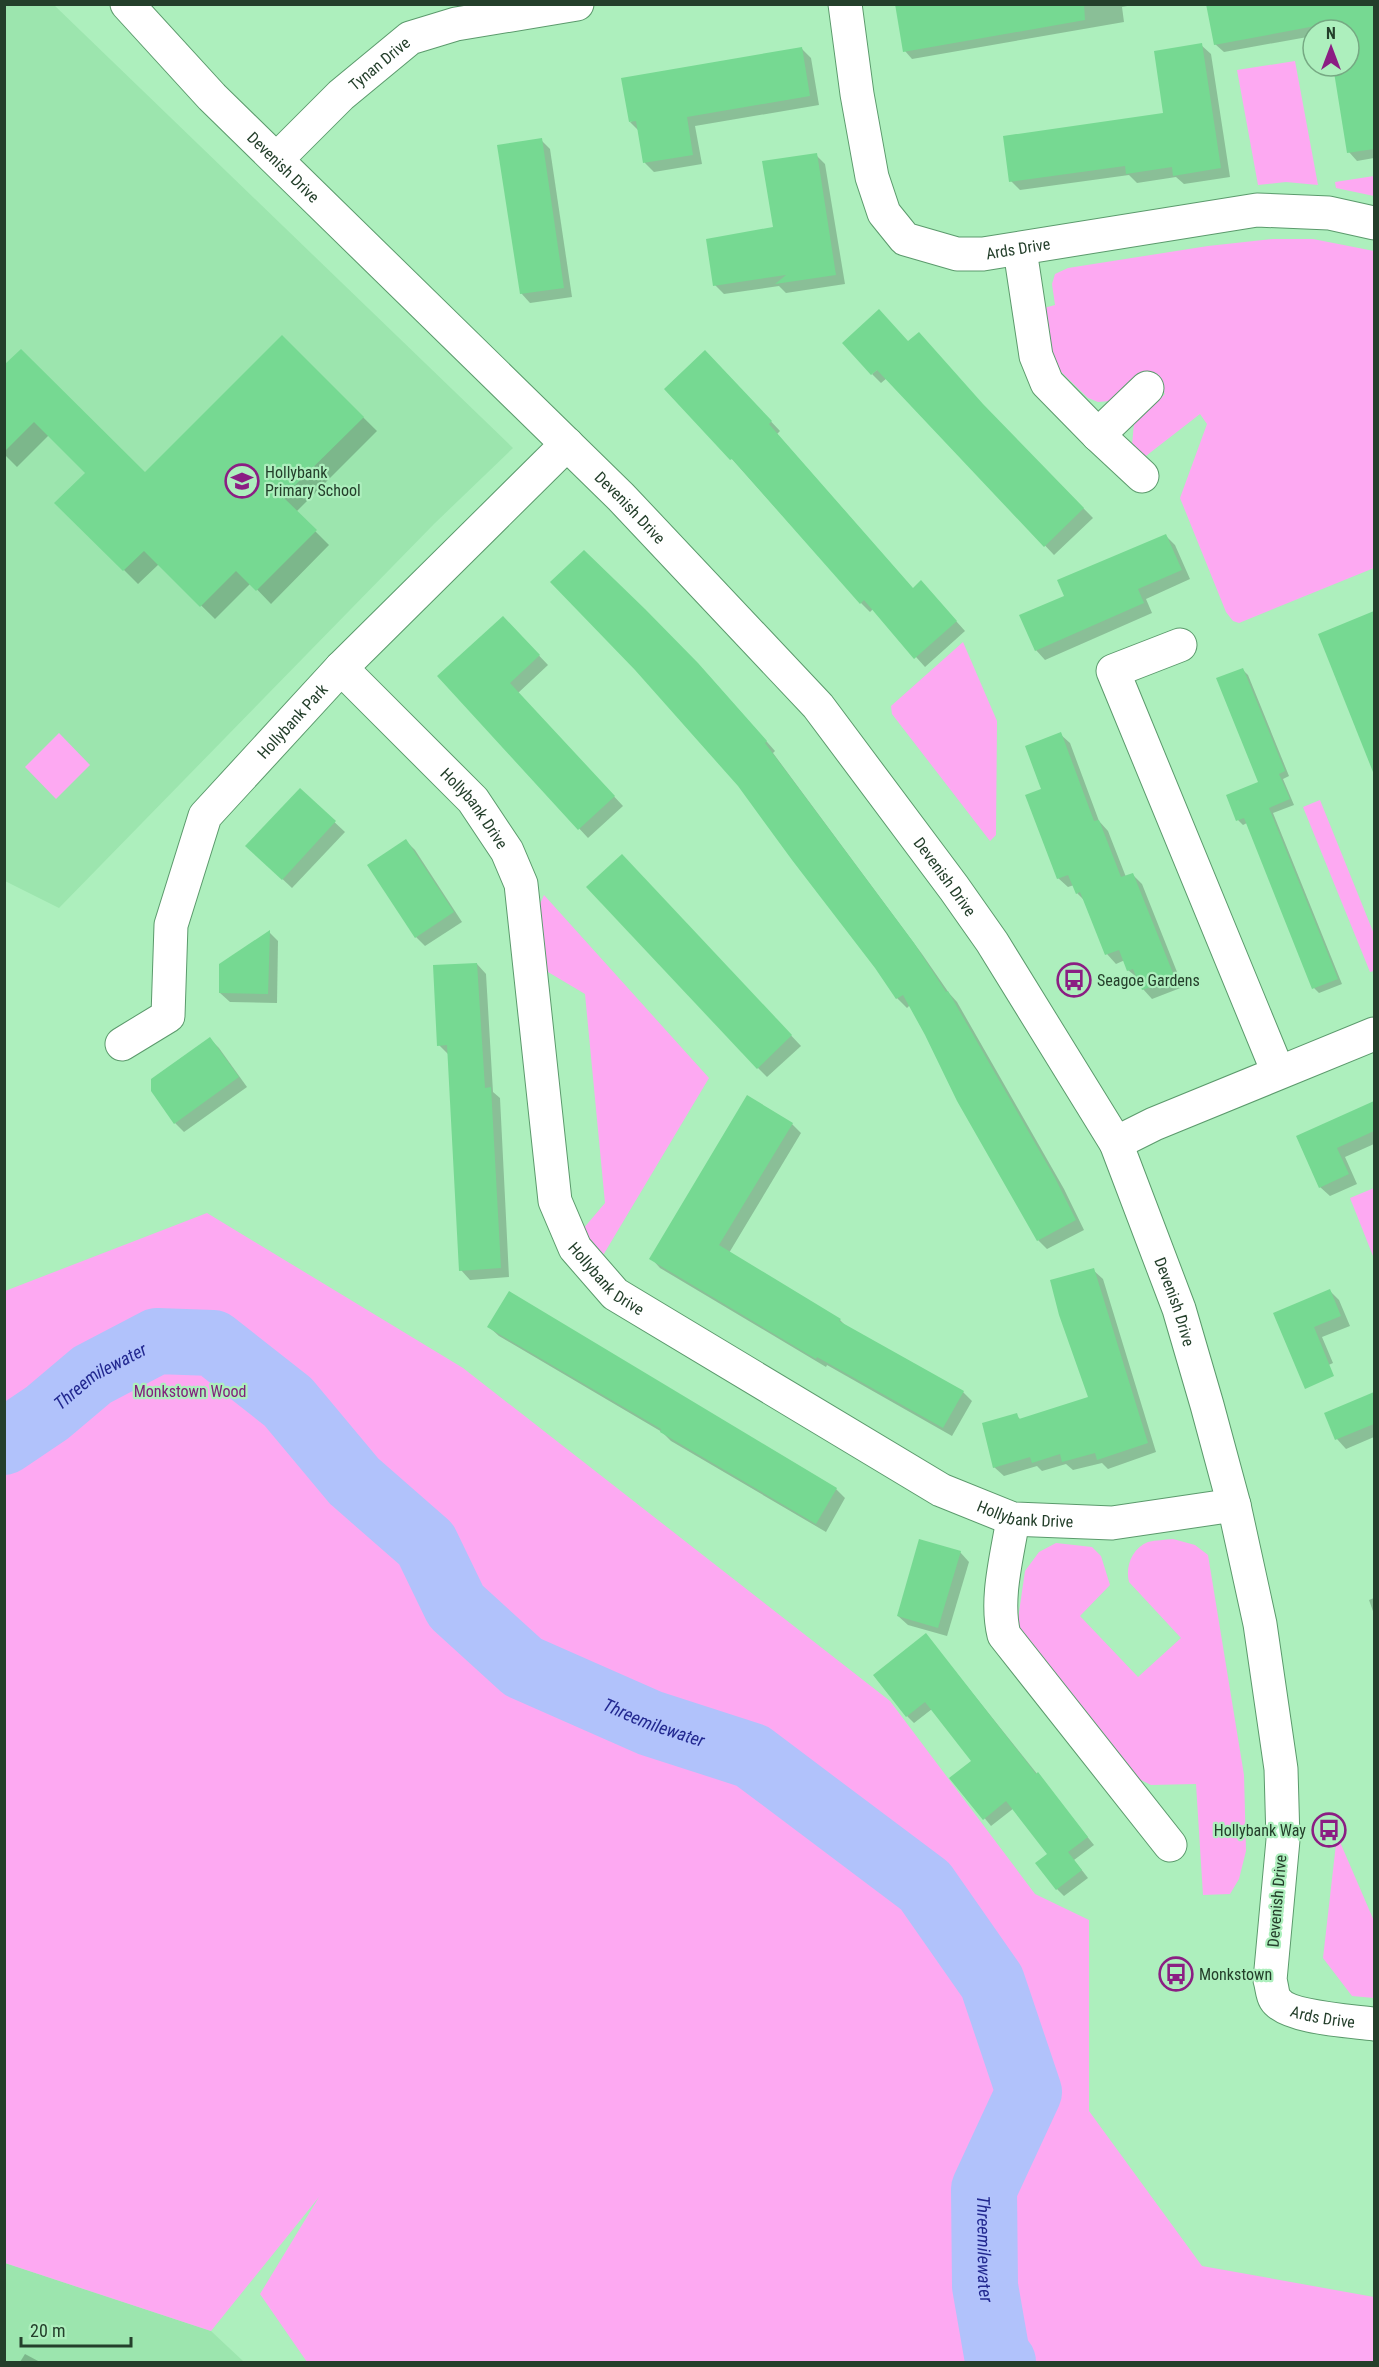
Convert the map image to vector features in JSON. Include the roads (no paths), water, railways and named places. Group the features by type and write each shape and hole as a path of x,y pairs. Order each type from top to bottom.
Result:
{"street":[{"name":"Devenish Drive","path":"128,4 212,97 621,497 818,706 992,942 1116,1143 1179,1309 1234,1504 1260,1624 1281,1769 1283,1840 1270,1980 1275,2000"},
{"name":"Tynan Drive","path":"277,159 356,81 410,38 456,24 577,4"},
{"name":"Ards Drive","path":"845,4 857,94 872,177 884,213 905,238 957,254 984,254 1257,210 1329,213 1374,223"},
{"path":"1020,250 1036,356 1047,383 1142,476"},
{"path":"1098,435 1147,388"},
{"name":"Hollybank Park","path":"122,1044 168,1017 171,925 205,816 341,669 567,444"},
{"path":"1180,645 1113,671 1278,1072"},
{"name":"Hollybank Drive","path":"341,669 473,800 507,851 521,884 555,1201 575,1248 615,1294 941,1490 1012,1519 1112,1523 1234,1504"},
{"path":"1116,1143 1154,1124 1374,1034"},
{"path":"1012,1519 1000,1621 1004,1635 1170,1845"},
{"name":"Ards Drive","path":"1275,2000 1288,2009 1374,2024"}],"waterway":[{"name":"Threemilewater","path":"4,1442 47,1413 92,1375 157,1341 213,1343 288,1402 354,1481 426,1544 456,1606 523,1667 650,1723 752,1756 925,1886 992,1982 1029,2092 984,2189 985,2286 997,2355 1003,2362"}],"place":[{"name":"Hollybank Primary School","path":"242,481"},
{"name":"Seagoe Gardens","path":"1074,980"},
{"name":"Hollybank Way","path":"1329,1830"},
{"name":"Monkstown","path":"1176,1974"}],"park label":[{"name":"Monkstown Wood","path":"190,1391"}]}
